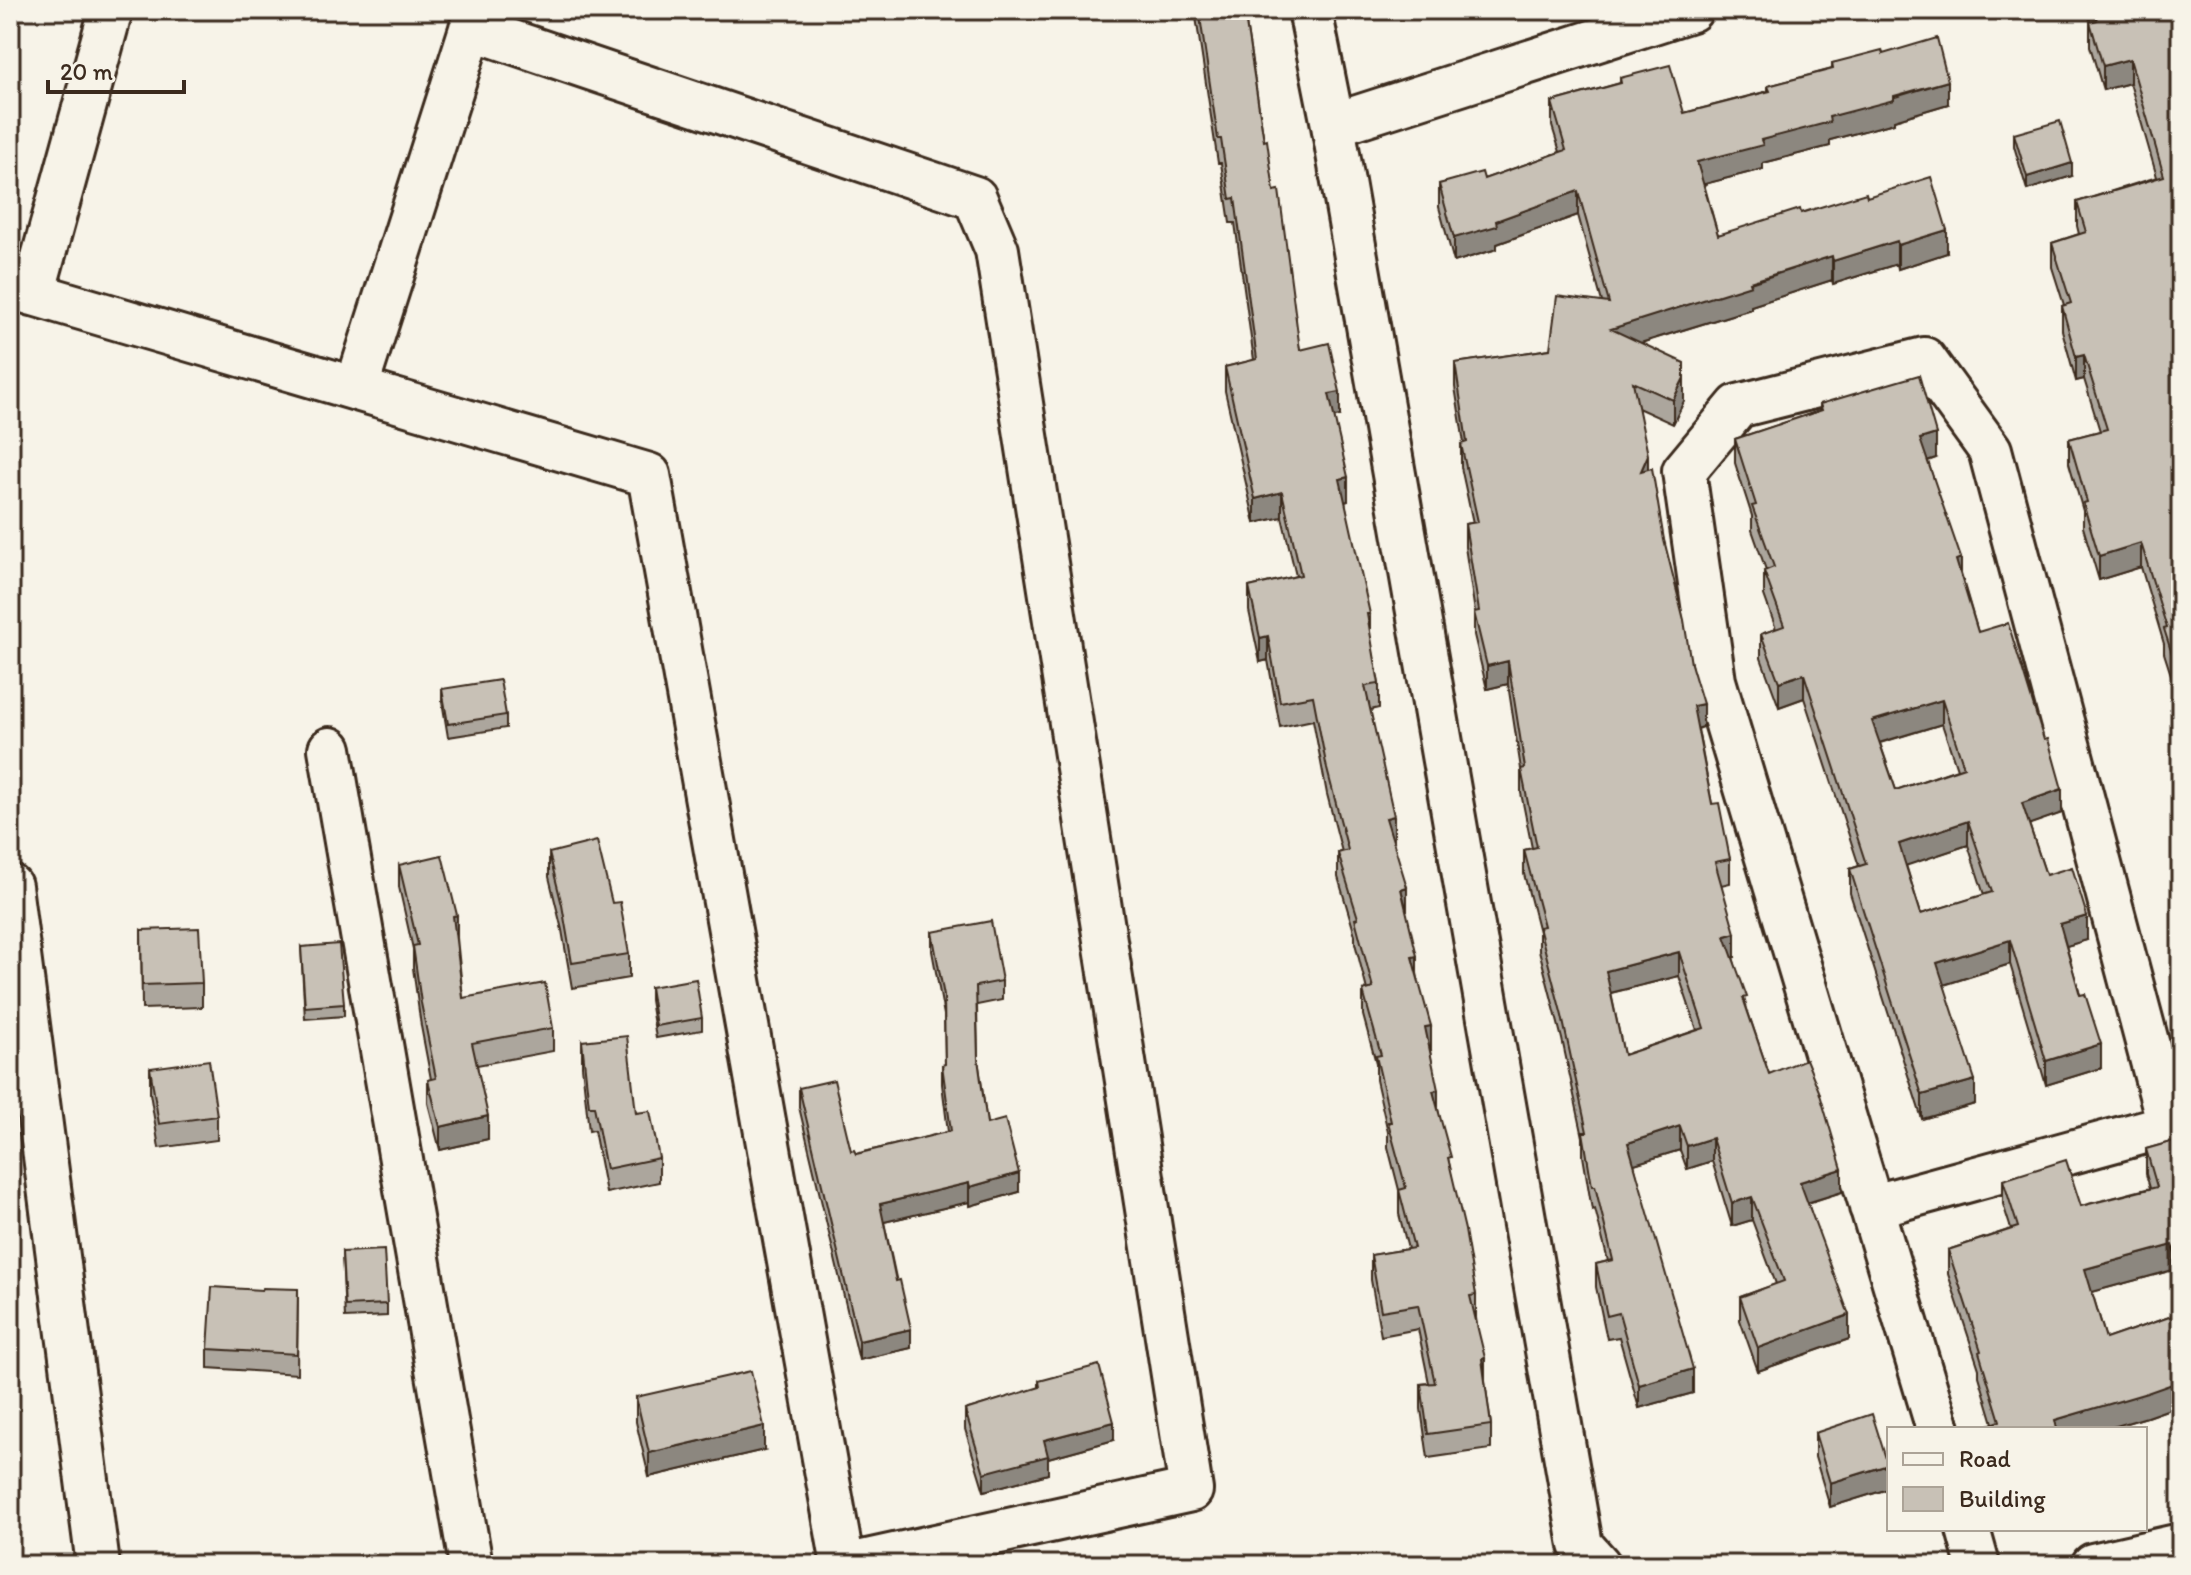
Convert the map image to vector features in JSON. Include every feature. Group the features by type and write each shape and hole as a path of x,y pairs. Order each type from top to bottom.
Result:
{"street":[{"path":"111,10 21,290 356,389 649,475 846,1565 1191,1490 997,250 975,198 474,19 356,389"},
{"path":"1310,10 1333,125 1581,1545 1599,1565"},
{"path":"1333,125 1691,10"},
{"path":"1871,1207 2175,1123 1990,450 1924,359 1738,406 1684,471 1714,681 1871,1207 1937,1427"},
{"path":"330,749 471,1565"},
{"path":"10,886 98,1565"},
{"path":"1969,1531 1978,1565"},
{"path":"2093,1565 2181,1545"}],"building":[{"path":"1199,10 1244,10 1264,141 1267,140 1274,191 1279,190 1300,350 1329,343 1340,392 1329,394 1348,477 1340,479 1370,614 1367,614 1379,684 1365,686 1394,816 1386,818 1407,887 1401,889 1417,956 1412,957 1431,1026 1425,1027 1438,1090 1433,1091 1451,1157 1448,1158 1465,1230 1476,1295 1470,1296 1485,1358 1482,1359 1491,1425 1428,1434 1421,1384 1435,1383 1418,1305 1381,1311 1371,1255 1414,1248 1399,1190 1406,1188 1388,1122 1391,1122 1376,1056 1381,1055 1363,991 1373,988 1355,919 1358,918 1338,853 1348,850 1327,769 1313,696 1280,702 1268,636 1260,638 1249,587 1301,575 1282,492 1255,499 1225,367 1257,359 1235,198 1230,199 1221,139 1218,139"},
{"path":"2094,10 2181,10 2181,45 2176,46 2181,62 2181,682 2141,543 2099,556 2069,439 2107,429 2084,355 2076,357 2062,306 2071,303 2052,243 2086,232 2077,202 2164,176 2130,59 2103,66 2090,22 2097,20"},
{"path":"1937,38 1948,81 1894,96 1894,100 1829,117 1830,122 1761,140 1763,145 1697,162 1718,235 1800,209 1801,213 1866,193 1867,197 1931,177 1947,230 1898,245 1897,241 1833,261 1832,256 1611,329 1684,363 1684,378 1673,400 1633,382 1648,455 1641,471 1652,468 1664,540 1684,620 1691,664 1703,704 1693,706 1712,804 1719,803 1730,859 1715,862 1735,933 1725,936 1747,997 1743,998 1769,1074 1806,1059 1819,1091 1842,1169 1800,1182 1849,1315 1758,1348 1740,1297 1784,1281 1752,1197 1732,1203 1712,1138 1687,1146 1680,1126 1628,1143 1693,1369 1639,1385 1619,1313 1607,1316 1596,1264 1613,1260 1595,1186 1592,1186 1583,1132 1587,1132 1539,927 1544,926 1524,850 1537,847 1521,769 1525,768 1508,661 1487,666 1474,612 1479,611 1465,524 1478,522 1461,444 1467,442 1455,363 1550,349 1557,296 1609,303 1578,191 1496,221 1497,226 1454,238 1439,184 1482,172 1484,179 1566,150 1552,102 1621,83 1620,78 1670,65 1684,113 1770,91 1768,86 1833,69 1832,63 1882,50 1883,54","holes":["1679,952 1704,1028 1624,1055 1606,971"]},
{"path":"2060,121 2072,163 2027,177 2014,134"},
{"path":"1919,375 1936,434 1920,439 1961,558 1956,560 1978,632 2008,623 2062,789 2022,803 2046,875 2072,867 2087,916 2060,924 2080,995 2085,994 2101,1044 2046,1061 2010,940 1937,963 1975,1080 1922,1095 1850,869 1866,864 1804,674 1779,682 1761,634 1784,626 1764,571 1774,567 1752,506 1756,505 1735,439 1822,410 1820,404","holes":["1942,700 1964,767 1896,790 1872,721","1968,821 1992,892 1921,914 1899,844"]},
{"path":"500,680 506,715 448,724 442,689"},
{"path":"597,841 612,903 620,902 629,954 572,963 549,853"},
{"path":"442,855 457,915 453,916 463,998 545,983 553,1028 472,1043 488,1116 440,1127 428,1080 436,1078 413,946 418,945 399,865"},
{"path":"991,921 1002,981 976,986 978,1059 987,1124 1005,1119 1019,1173 970,1187 969,1183 880,1204 896,1281 900,1280 911,1329 859,1341 799,1088 834,1080 851,1151 854,1150 856,1154 951,1131 942,1065 945,1064 944,996 932,932"},
{"path":"199,928 202,983 142,985 141,930"},
{"path":"339,944 344,1004 305,1007 301,947"},
{"path":"696,979 702,1018 656,1026 650,987"},
{"path":"627,1036 636,1113 650,1111 659,1158 606,1169 594,1106 589,1106 582,1041"},
{"path":"209,1060 217,1116 159,1124 150,1068"},
{"path":"2181,1139 2181,1271 2173,1245 2085,1269 2106,1339 2181,1313 2181,1381 2055,1420 2057,1427 1990,1427 2000,1421 1948,1250 2018,1227 2003,1180 2066,1160 2081,1206 2157,1187 2146,1149"},
{"path":"384,1250 387,1304 345,1306 342,1252"},
{"path":"212,1287 298,1289 297,1354 208,1349"},
{"path":"1099,1365 1114,1422 1044,1440 1048,1456 984,1473 965,1410 1040,1387 1039,1381"},
{"path":"751,1371 764,1426 649,1453 636,1397"},
{"path":"1872,1414 1887,1465 1830,1483 1815,1433"}]}
